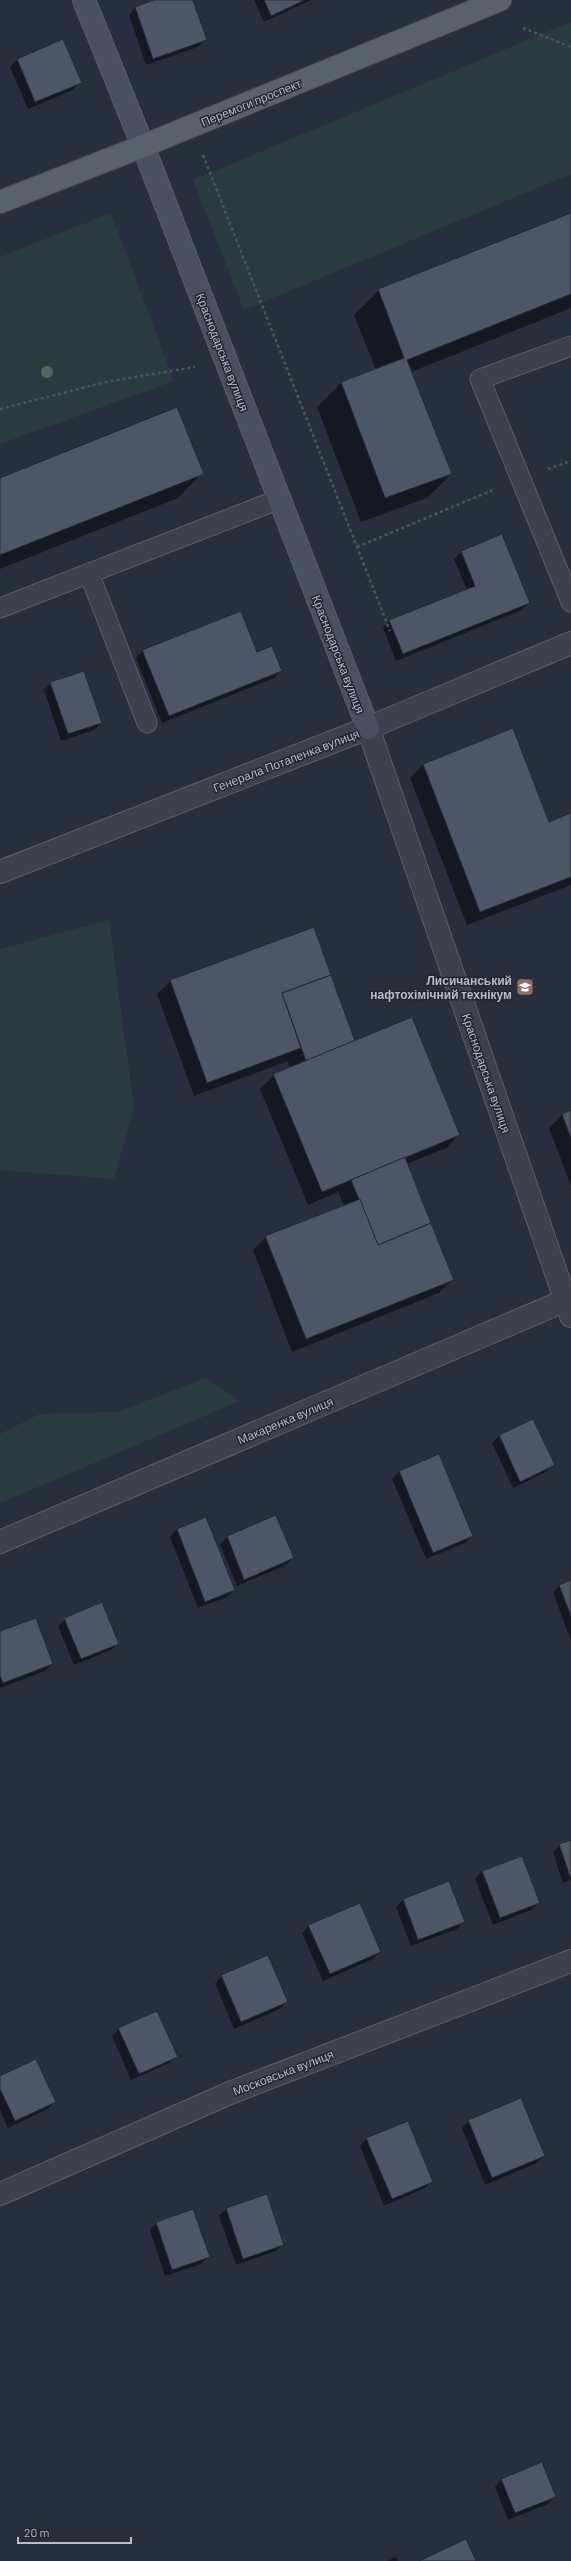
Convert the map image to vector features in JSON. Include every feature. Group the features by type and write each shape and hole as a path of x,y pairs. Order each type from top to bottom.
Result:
{"main road":[{"name":"Перемоги проспект","path":"0,202 143,146 500,0"}],"street":[{"name":"Краснодарська вулиця","path":"84,0 143,146 368,728 569,1305"},
{"name":"Генерала Потапенка вулиця","path":"0,872 368,728 571,643"},
{"name":"Макаренка вулиця","path":"0,1542 569,1305"},
{"name":"Московська вулиця","path":"0,2194 230,2093 571,1961"}],"lane":[{"path":"571,346 480,379 571,602"},
{"path":"0,608 280,499"},
{"path":"89,573 147,723"}],"path":[{"path":"523,28 571,47"},
{"path":"202,153 390,631"},
{"path":"0,409 106,382 226,361"},
{"path":"357,547 521,478 571,461"}],"shaded area":[{"path":"571,22 571,174 244,310 193,180"},
{"path":"111,213 174,381 0,444 0,257"},
{"path":"109,920 134,1108 114,1179 0,1170 0,949"},
{"path":"206,1378 240,1401 0,1503 0,1434 40,1414 117,1412"}],"building":[{"path":"154,0 193,0 207,40 153,59 135,7"},
{"path":"264,0 305,0 271,16"},
{"path":"63,39 82,83 35,102 17,59"},
{"path":"571,213 571,294 407,360 452,474 385,498 341,382 404,358 378,289"},
{"path":"177,407 204,474 0,555 0,478"},
{"path":"502,534 530,603 403,654 389,620 475,586 461,551"},
{"path":"241,611 257,652 272,646 282,671 169,716 142,650"},
{"path":"84,671 102,723 68,734 50,682"},
{"path":"513,728 549,822 571,813 571,877 480,912 423,764"},
{"path":"314,927 331,975 282,993 301,1048 207,1083 170,980"},
{"path":"331,975 355,1041 306,1061 282,993"},
{"path":"412,1017 460,1135 322,1192 273,1074"},
{"path":"571,1110 571,1139 562,1114"},
{"path":"405,1157 431,1223 378,1245 351,1180"},
{"path":"360,1199 378,1245 431,1223 454,1280 306,1339 265,1236"},
{"path":"533,1419 555,1465 520,1482 499,1435"},
{"path":"439,1454 473,1536 433,1553 399,1471"},
{"path":"276,1515 294,1558 244,1580 227,1536"},
{"path":"206,1517 235,1590 205,1602 177,1529"},
{"path":"571,1580 571,1616 559,1585"},
{"path":"102,1602 119,1644 81,1659 64,1618"},
{"path":"36,1618 53,1664 3,1683 0,1676 0,1631"},
{"path":"571,1840 571,1876 570,1877 559,1844"},
{"path":"522,1856 540,1903 500,1918 482,1871"},
{"path":"449,1881 465,1922 418,1940 403,1899"},
{"path":"360,1903 381,1952 330,1974 308,1925"},
{"path":"268,1955 288,2002 241,2022 221,1975"},
{"path":"157,2011 178,2057 139,2074 118,2028"},
{"path":"36,2059 56,2102 15,2121 0,2089 0,2076"},
{"path":"521,2098 545,2156 492,2178 468,2120"},
{"path":"408,2121 433,2182 392,2199 366,2138"},
{"path":"267,2194 284,2245 243,2259 226,2208"},
{"path":"193,2209 210,2257 172,2270 156,2222"},
{"path":"542,2462 556,2497 515,2513 501,2479"},
{"path":"466,2539 476,2561 419,2561"}],"place":[{"name":"Лисичанський нафтохімічний технікум","path":"525,987"}]}
